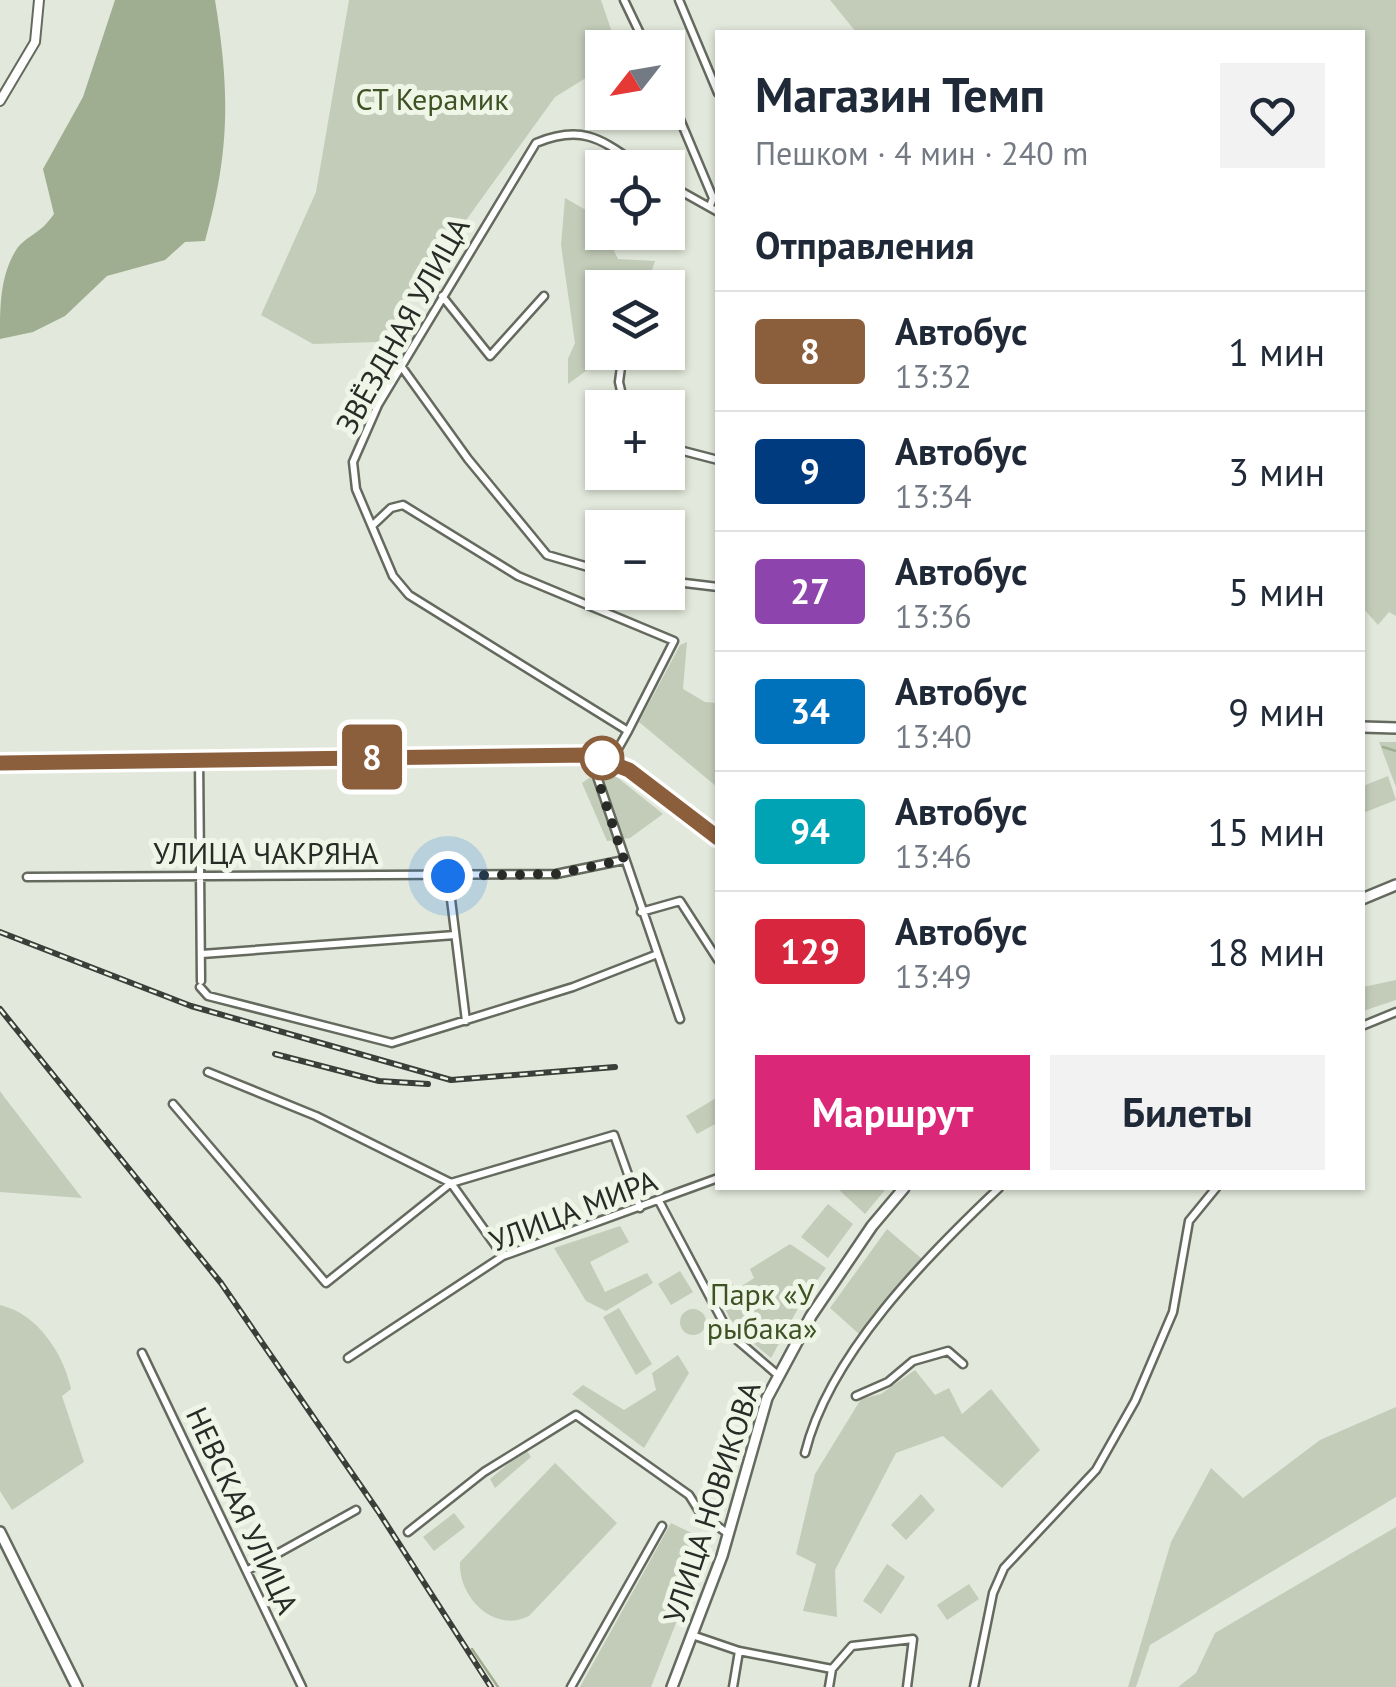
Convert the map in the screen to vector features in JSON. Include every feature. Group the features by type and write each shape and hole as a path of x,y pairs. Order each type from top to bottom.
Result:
{"main road":[{"path":"1365,728 1396,728"},
{"path":"0,762 590,755 611,761 715,836"},
{"path":"1365,898 1396,885"},
{"name":"УЛИЦА НОВИКОВА","path":"672,1687 694,1636 766,1398 812,1316 872,1226 902,1190"},
{"path":"0,1532 76,1687"}],"street":[{"path":"0,101 35,42 38,0"},
{"path":"624,0 638,30"},
{"path":"679,0 715,86"},
{"path":"684,130 713,198 710,206"},
{"name":"ЗВЁЗДНАЯ УЛИЦА","path":"614,150 588,134 559,134 536,143 362,433 353,462 356,489 393,576 409,595 628,731"},
{"path":"685,195 715,210"},
{"path":"442,296 490,356 544,296"},
{"path":"401,366 468,460 547,555 585,566"},
{"path":"685,451 715,459"},
{"path":"372,524 390,508 403,505 518,576 674,640 611,761"},
{"path":"685,583 715,588"},
{"path":"590,755 655,955 680,1019"},
{"path":"199,757 200,984 208,996 392,1043 466,1022 655,955"},
{"name":"УЛИЦА ЧАКРЯНА","path":"27,878 201,873 556,874 624,860"},
{"path":"448,876 466,1022"},
{"path":"641,912 680,901 715,955"},
{"path":"202,954 455,935"},
{"path":"1365,1025 1396,1012"},
{"path":"208,1072 316,1116 452,1182 503,1256"},
{"path":"173,1104 326,1284 452,1182 614,1135 640,1208"},
{"name":"УЛИЦА МИРА","path":"348,1358 503,1256 715,1179"},
{"path":"804,1452 833,1381 876,1319 996,1190"},
{"path":"974,1687 993,1592 1004,1568 1096,1470 1134,1401 1173,1312 1189,1221 1214,1190"},
{"path":"660,1201 729,1333 778,1376"},
{"path":"856,1396 888,1382 913,1361 948,1350 963,1364"},
{"name":"НЕВСКАЯ УЛИЦА","path":"142,1353 302,1687"},
{"path":"408,1532 484,1472 576,1414 688,1495 701,1514 727,1533"},
{"path":"248,1570 356,1510"},
{"path":"571,1687 662,1526"},
{"path":"694,1636 832,1669"},
{"path":"829,1687 832,1669 852,1646 913,1639 908,1687"},
{"path":"733,1687 740,1650"}],"green space":[{"name":"СТ Керамик","path":"349,0 601,0 611,30 585,30 585,78 555,97 378,342 313,344 261,315 316,192"},
{"path":"830,0 1396,0 1396,616 1389,612 1378,625 1365,610 1365,30 854,30"},
{"path":"565,198 585,210 585,250 614,250 618,259 655,261 652,270 585,270 587,370 568,384 568,359 575,343 561,245"},
{"path":"687,642 683,689 705,702 715,703 715,785 639,722 680,645"},
{"path":"1379,742 1396,742 1396,787"},
{"path":"598,772 613,774 663,814 630,838 607,841 582,783"},
{"path":"1388,776 1396,800 1365,812 1365,785"},
{"path":"1396,980 1396,1000 1365,1010 1365,987"},
{"path":"0,1091 5,1098 82,1198 0,1192"},
{"path":"715,1099 715,1124 697,1134 686,1116"},
{"path":"839,1190 885,1190 865,1214"},
{"path":"828,1204 853,1224 828,1258 801,1237"},
{"path":"620,1226 629,1242 590,1262 605,1292 647,1273 653,1283 606,1311 586,1301 554,1248"},
{"path":"887,1229 922,1259 859,1334 830,1308"},
{"name":"Парк «У рыбака»","path":"790,1244 826,1268 801,1303 771,1358 734,1327 716,1290 731,1281 736,1290 754,1278 750,1269"},
{"path":"680,1271 693,1292 671,1305 658,1284"},
{"path":"0,1305 37,1326 62,1362 71,1389 62,1396 84,1462 12,1510 0,1491"},
{"path":"619,1308 652,1364 636,1375 603,1317"},
{"path":"693,1309 702,1313 706,1322 702,1331 693,1335 684,1331 680,1322 684,1313"},
{"path":"678,1355 689,1373 644,1448 572,1394 583,1385 624,1410 656,1390 652,1373"},
{"path":"915,1370 935,1395 949,1388 962,1414 991,1389 1040,1450 1002,1488 943,1436 896,1453 835,1570 837,1617 803,1611 816,1564 796,1554 815,1474 861,1399 881,1394"},
{"path":"1396,1407 1396,1497 1150,1645 1136,1687 1128,1687 1171,1542 1211,1468 1243,1498 1320,1440"},
{"path":"526,1449 531,1457 495,1488 490,1479"},
{"path":"555,1463 617,1523 529,1616 503,1620 491,1616 465,1588 460,1562"},
{"path":"921,1494 935,1510 906,1540 891,1525"},
{"path":"454,1513 465,1527 434,1551 423,1537"},
{"path":"671,1523 708,1541 651,1687 580,1687"},
{"path":"1396,1527 1396,1687 1178,1687 1196,1673 1215,1633"},
{"path":"887,1564 905,1577 881,1614 863,1601"},
{"path":"969,1584 979,1599 947,1620 937,1605"}],"shaded area":[{"path":"115,0 215,0 225,121 219,178 205,241 185,242 165,260 107,276 65,316 33,332 0,339 4,279 18,247 54,214 43,169 83,97"}],"waterway":[{"path":"1383,747 1396,751"},
{"path":"472,1649 498,1687"}],"railway":[{"path":"0,932 191,1006 451,1080 615,1067"},
{"path":"0,1009 221,1283 378,1511 491,1687"},
{"path":"275,1054 379,1081 428,1084"}],"bus line":[{"name":"8","path":"0,763 199,757 590,755 629,770 715,836"}],"route":[{"path":"448,876 556,874 624,860 590,755 602,758"}]}
